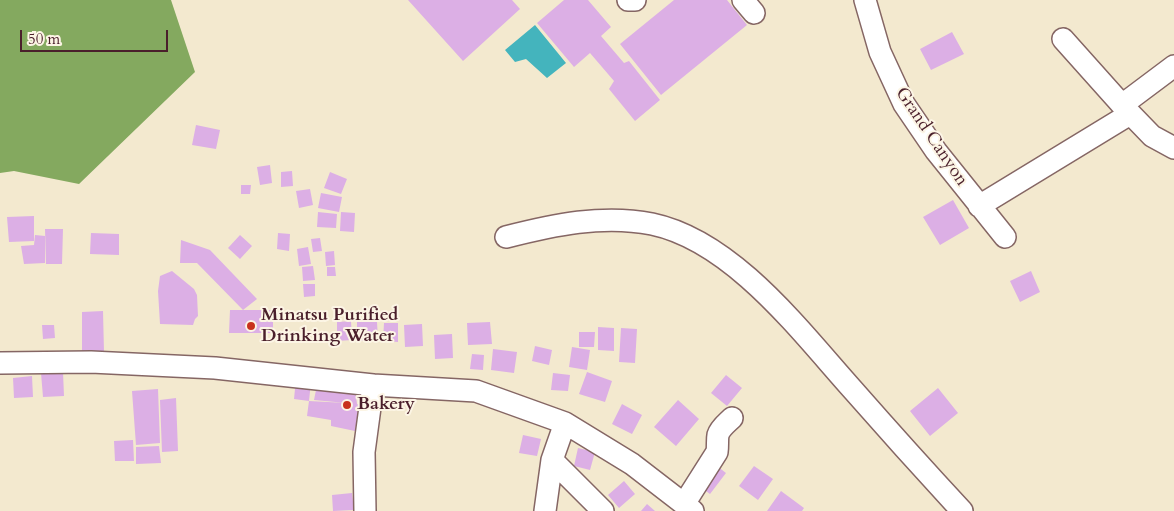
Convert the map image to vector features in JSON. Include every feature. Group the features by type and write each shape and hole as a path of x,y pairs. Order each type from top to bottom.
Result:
{"street":[{"path":"628,0 635,0"},
{"name":"Grand Canyon","path":"864,0 880,52 904,104 936,151 1005,236"},
{"path":"1063,39 1126,110 1152,136 1174,148"},
{"path":"979,206 1126,110 1174,66"},
{"path":"506,237 582,222 619,221 652,224 689,236 729,260 765,293 962,511"},
{"path":"0,363 91,362 215,368 373,385 476,391 565,423 632,464 689,507 717,452 718,436 722,428 732,418"},
{"path":"365,511 364,452 373,385"},
{"path":"545,511 552,460 565,423"},
{"path":"552,460 603,511"}],"green space":[{"path":"0,0 171,0 195,72 79,184 14,171 0,173"}],"water":[{"path":"535,25 566,63 547,78 526,59 515,62 505,50"}],"building":[{"path":"408,0 512,0 520,9 463,61"},
{"path":"564,0 588,0 611,27 601,36 624,63 629,61 660,100 635,121 609,89 614,81 590,53 574,67 537,23"},
{"path":"674,0 727,0 747,25 661,95 620,44"},
{"path":"952,32 964,54 931,70 920,49"},
{"path":"196,125 220,130 216,149 192,145"},
{"path":"270,165 272,183 260,185 257,167"},
{"path":"292,171 293,186 281,187 281,172"},
{"path":"330,172 347,179 341,194 324,188"},
{"path":"241,185 251,185 250,194 241,194"},
{"path":"310,189 313,205 299,208 296,191"},
{"path":"321,193 342,197 339,212 318,208"},
{"path":"953,200 969,228 940,245 923,217"},
{"path":"318,212 337,214 336,228 317,227"},
{"path":"341,212 355,213 354,232 340,231"},
{"path":"34,216 34,241 9,242 7,217"},
{"path":"45,229 63,229 62,264 46,264"},
{"path":"91,233 119,234 119,255 90,254"},
{"path":"278,233 290,234 289,251 277,249"},
{"path":"35,235 45,236 45,263 24,264 21,246 34,245"},
{"path":"240,235 252,246 240,259 228,248"},
{"path":"320,238 322,251 313,252 311,239"},
{"path":"181,240 210,250 257,299 243,310 197,263 180,263"},
{"path":"308,247 311,264 299,266 297,249"},
{"path":"334,251 335,265 326,266 325,252"},
{"path":"313,266 315,280 303,281 302,267"},
{"path":"327,267 335,267 336,276 327,276"},
{"path":"172,271 194,289 197,295 198,316 193,325 160,324 158,291 160,276"},
{"path":"1031,271 1040,292 1020,302 1010,281"},
{"path":"303,284 315,284 315,296 304,297"},
{"path":"230,310 273,310 273,333 229,333"},
{"path":"103,311 104,352 82,353 82,312"},
{"path":"351,321 352,340 337,341 337,322"},
{"path":"357,322 377,322 378,340 357,341"},
{"path":"490,322 492,344 468,345 467,323"},
{"path":"384,323 398,323 398,342 383,341"},
{"path":"422,324 423,346 405,347 404,325"},
{"path":"42,325 54,325 55,338 43,339"},
{"path":"598,327 614,328 614,351 598,350"},
{"path":"621,328 637,329 635,363 619,362"},
{"path":"579,332 595,332 594,347 579,347"},
{"path":"452,334 453,358 435,359 434,335"},
{"path":"535,346 552,350 549,365 532,361"},
{"path":"572,347 590,350 587,370 569,367"},
{"path":"493,349 517,352 514,373 491,370"},
{"path":"472,354 484,355 483,370 470,369"},
{"path":"63,372 64,396 43,397 41,373"},
{"path":"587,372 612,381 605,402 579,394"},
{"path":"553,373 570,375 568,391 551,390"},
{"path":"726,375 742,388 727,406 711,393"},
{"path":"32,376 33,397 14,398 13,378"},
{"path":"296,379 311,382 309,401 294,399"},
{"path":"938,388 958,413 930,436 910,411"},
{"path":"158,389 160,443 136,445 132,391"},
{"path":"316,390 355,390 357,404 359,404 355,431 331,426 331,420 307,416 309,401 346,403 314,400"},
{"path":"176,398 178,451 162,452 160,400"},
{"path":"678,400 699,419 676,446 654,427"},
{"path":"622,404 642,415 632,434 612,424"},
{"path":"523,435 541,439 537,456 519,453"},
{"path":"133,440 134,461 115,461 114,441"},
{"path":"159,446 161,463 136,464 136,447"},
{"path":"578,448 595,452 590,470 574,466"},
{"path":"708,459 726,473 710,494 692,481"},
{"path":"754,466 773,479 758,500 739,486"},
{"path":"624,481 635,494 619,508 608,495"},
{"path":"781,491 804,508 802,511 767,511"},
{"path":"352,493 354,510 333,511 332,495"},
{"path":"647,504 655,511 641,511"}],"place":[{"name":"Minatsu Purified Drinking Water","path":"251,326"},
{"name":"Bakery","path":"347,405"}]}
